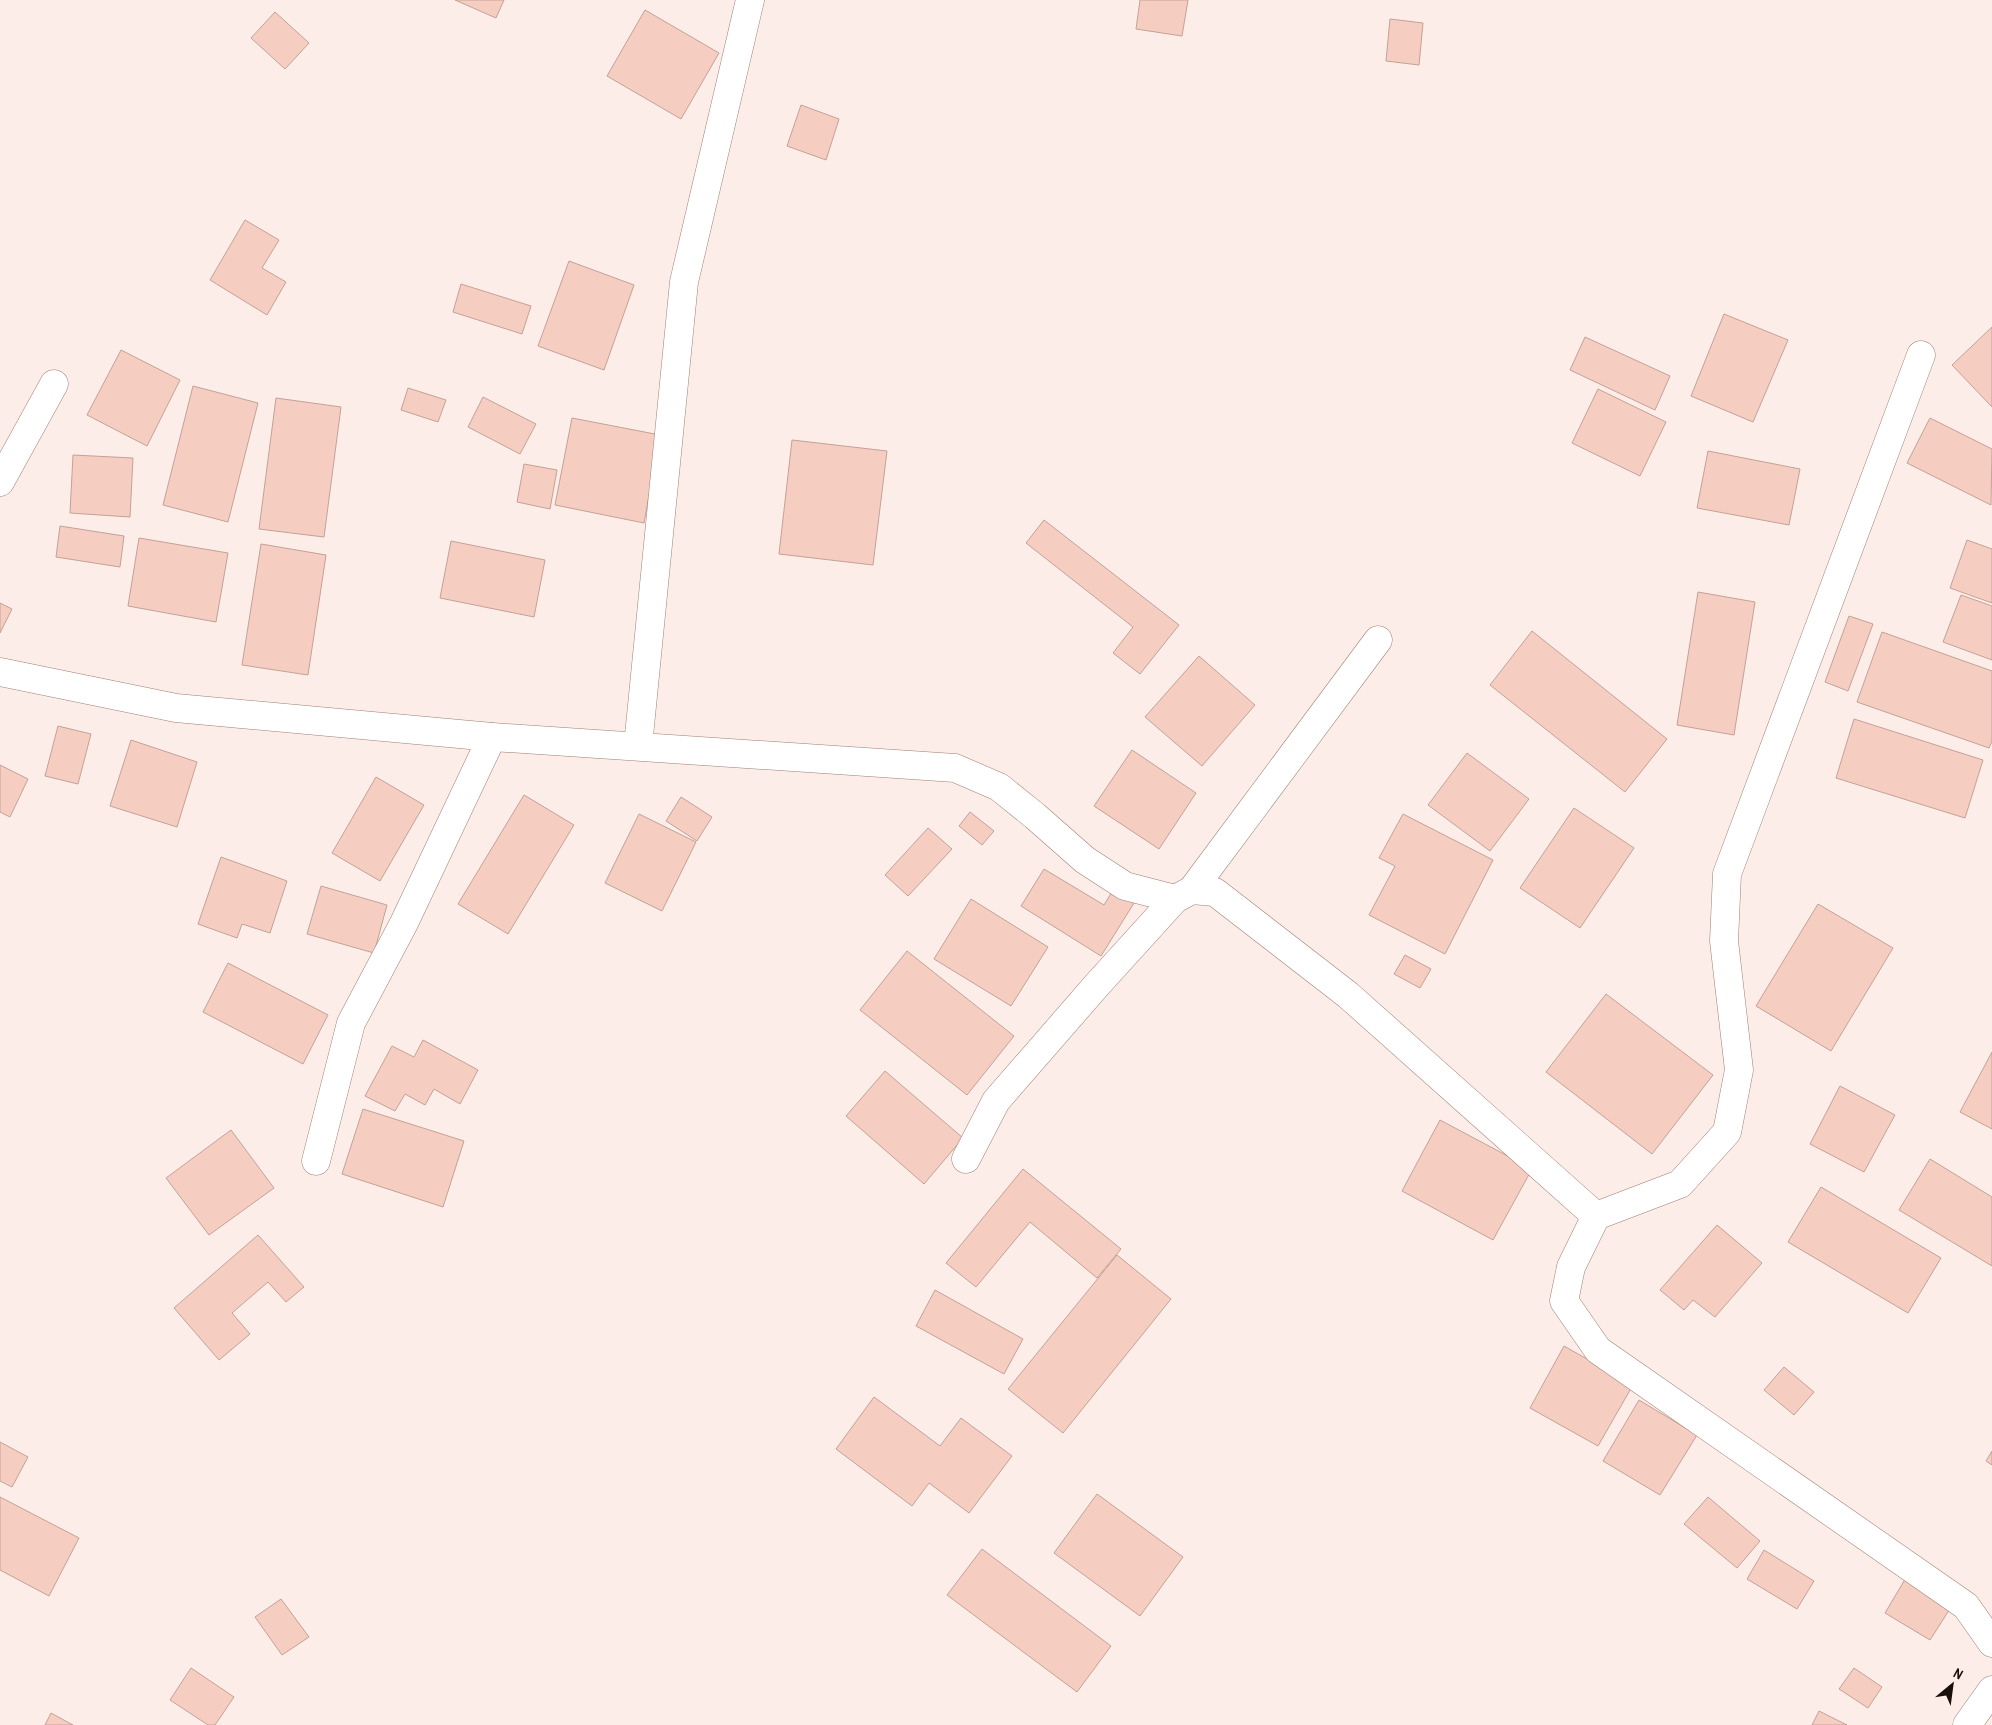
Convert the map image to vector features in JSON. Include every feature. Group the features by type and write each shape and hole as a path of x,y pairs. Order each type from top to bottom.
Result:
{"street":[{"path":"638,746 684,282 750,0"},
{"path":"1921,355 1727,874 1724,941 1739,1070 1727,1132 1680,1184 1596,1216 1571,1266 1564,1301 1598,1350 1966,1606 1992,1643"},
{"path":"0,482 54,384"},
{"path":"966,1159 996,1101 1096,986 1184,895 1378,640"},
{"path":"0,672 176,708 492,737 955,768 999,788 1035,816 1085,860 1125,886 1184,895 1215,892 1348,995 1596,1216"},
{"path":"316,1161 351,1023 404,923 492,737"},
{"path":"1967,1725 1992,1690"}],"building":[{"path":"455,0 504,0 496,18"},
{"path":"1140,0 1188,0 1182,36 1136,29"},
{"path":"645,10 719,53 681,119 607,76"},
{"path":"275,12 309,43 285,69 251,38"},
{"path":"1390,19 1423,23 1419,65 1386,61"},
{"path":"801,105 839,119 826,160 787,146"},
{"path":"245,220 279,240 262,268 286,282 267,315 210,280"},
{"path":"569,261 634,285 604,370 538,346"},
{"path":"461,284 531,306 522,334 453,312"},
{"path":"1724,314 1788,340 1753,422 1691,396"},
{"path":"1992,327 1992,407 1952,365"},
{"path":"1585,337 1670,376 1655,410 1570,370"},
{"path":"121,350 180,380 147,446 87,415"},
{"path":"193,386 258,403 228,522 163,505"},
{"path":"408,388 446,400 438,422 401,410"},
{"path":"1598,389 1666,422 1640,476 1572,443"},
{"path":"483,397 536,424 520,454 468,427"},
{"path":"276,398 341,407 324,537 259,529"},
{"path":"572,418 660,435 644,523 555,505"},
{"path":"1930,418 1992,449 1991,505 1907,463"},
{"path":"792,440 887,451 873,565 779,554"},
{"path":"1708,451 1800,469 1789,525 1697,508"},
{"path":"73,455 133,458 130,517 70,513"},
{"path":"524,464 557,470 550,509 517,502"},
{"path":"1044,520 1179,625 1140,674 1113,653 1133,627 1026,543"},
{"path":"60,526 124,536 120,567 56,557"},
{"path":"139,538 228,553 216,622 128,606"},
{"path":"1967,540 1992,549 1992,603 1950,588"},
{"path":"451,541 545,560 534,617 440,598"},
{"path":"261,544 326,555 308,675 242,665"},
{"path":"1698,592 1755,602 1734,735 1677,725"},
{"path":"1961,595 1992,606 1992,660 1943,642"},
{"path":"0,603 12,609 0,633"},
{"path":"1849,616 1873,624 1848,691 1825,682"},
{"path":"1532,631 1667,739 1625,792 1490,685"},
{"path":"1882,632 1992,671 1992,741 1989,748 1857,702"},
{"path":"1199,656 1255,705 1202,766 1145,717"},
{"path":"1854,719 1983,760 1965,818 1836,778"},
{"path":"58,726 91,734 78,784 45,776"},
{"path":"131,740 197,762 177,827 110,806"},
{"path":"1132,750 1196,793 1159,849 1094,806"},
{"path":"1467,753 1529,799 1490,851 1428,805"},
{"path":"0,765 28,779 10,817 0,812"},
{"path":"376,777 424,805 380,881 332,853"},
{"path":"524,795 574,825 508,934 458,904"},
{"path":"681,797 712,817 697,841 666,821"},
{"path":"1574,808 1634,848 1580,928 1520,888"},
{"path":"970,812 994,831 982,845 959,826"},
{"path":"639,814 696,842 662,911 605,883"},
{"path":"1403,814 1493,860 1445,954 1369,915 1395,866 1379,858"},
{"path":"928,828 952,849 908,896 885,875"},
{"path":"221,857 287,881 270,933 242,924 237,938 198,924"},
{"path":"1044,869 1104,905 1118,882 1139,895 1101,956 1021,906"},
{"path":"321,886 387,905 374,953 307,934"},
{"path":"971,899 1048,947 1011,1006 934,959"},
{"path":"1818,904 1893,948 1831,1051 1756,1006"},
{"path":"907,951 1014,1036 967,1095 860,1010"},
{"path":"1405,955 1431,969 1420,988 1394,974"},
{"path":"228,963 328,1015 303,1064 203,1012"},
{"path":"1606,994 1713,1075 1652,1154 1546,1072"},
{"path":"423,1040 478,1070 460,1104 434,1089 425,1105 405,1094 395,1111 365,1096 392,1046 414,1057"},
{"path":"1992,1052 1992,1129 1960,1112"},
{"path":"885,1071 963,1138 924,1184 846,1116"},
{"path":"1840,1086 1895,1115 1864,1172 1810,1144"},
{"path":"363,1109 464,1141 443,1207 342,1174"},
{"path":"1440,1120 1532,1169 1493,1240 1402,1191"},
{"path":"231,1130 274,1188 209,1235 166,1178"},
{"path":"1930,1159 1992,1197 1992,1266 1899,1210"},
{"path":"1023,1169 1121,1249 1097,1278 1030,1222 976,1287 946,1263"},
{"path":"1821,1187 1941,1258 1908,1313 1788,1242"},
{"path":"1717,1225 1762,1263 1715,1317 1693,1300 1684,1310 1660,1290"},
{"path":"258,1235 304,1287 286,1302 268,1282 232,1313 250,1334 219,1360 174,1308"},
{"path":"1117,1255 1171,1299 1063,1433 1008,1389"},
{"path":"935,1290 1023,1339 1004,1374 916,1326"},
{"path":"1564,1346 1633,1385 1598,1446 1530,1408"},
{"path":"1784,1367 1814,1392 1794,1415 1764,1390"},
{"path":"874,1397 940,1446 961,1418 1012,1456 969,1513 929,1483 912,1506 836,1449"},
{"path":"1639,1400 1697,1435 1660,1495 1603,1461"},
{"path":"0,1442 28,1457 12,1487 0,1481"},
{"path":"1992,1451 1992,1465 1986,1461"},
{"path":"1097,1494 1183,1557 1140,1616 1054,1553"},
{"path":"0,1497 79,1538 49,1596 0,1570"},
{"path":"1708,1497 1760,1541 1737,1568 1684,1524"},
{"path":"982,1549 1111,1646 1077,1692 947,1595"},
{"path":"1764,1550 1814,1581 1797,1609 1747,1579"},
{"path":"1907,1576 1953,1604 1930,1640 1885,1613"},
{"path":"281,1599 309,1637 282,1655 255,1617"},
{"path":"191,1668 234,1697 215,1725 208,1725 170,1700"},
{"path":"1854,1668 1882,1687 1868,1708 1839,1689"},
{"path":"1819,1711 1847,1725 1812,1725"},
{"path":"51,1713 73,1725 45,1725"}]}
